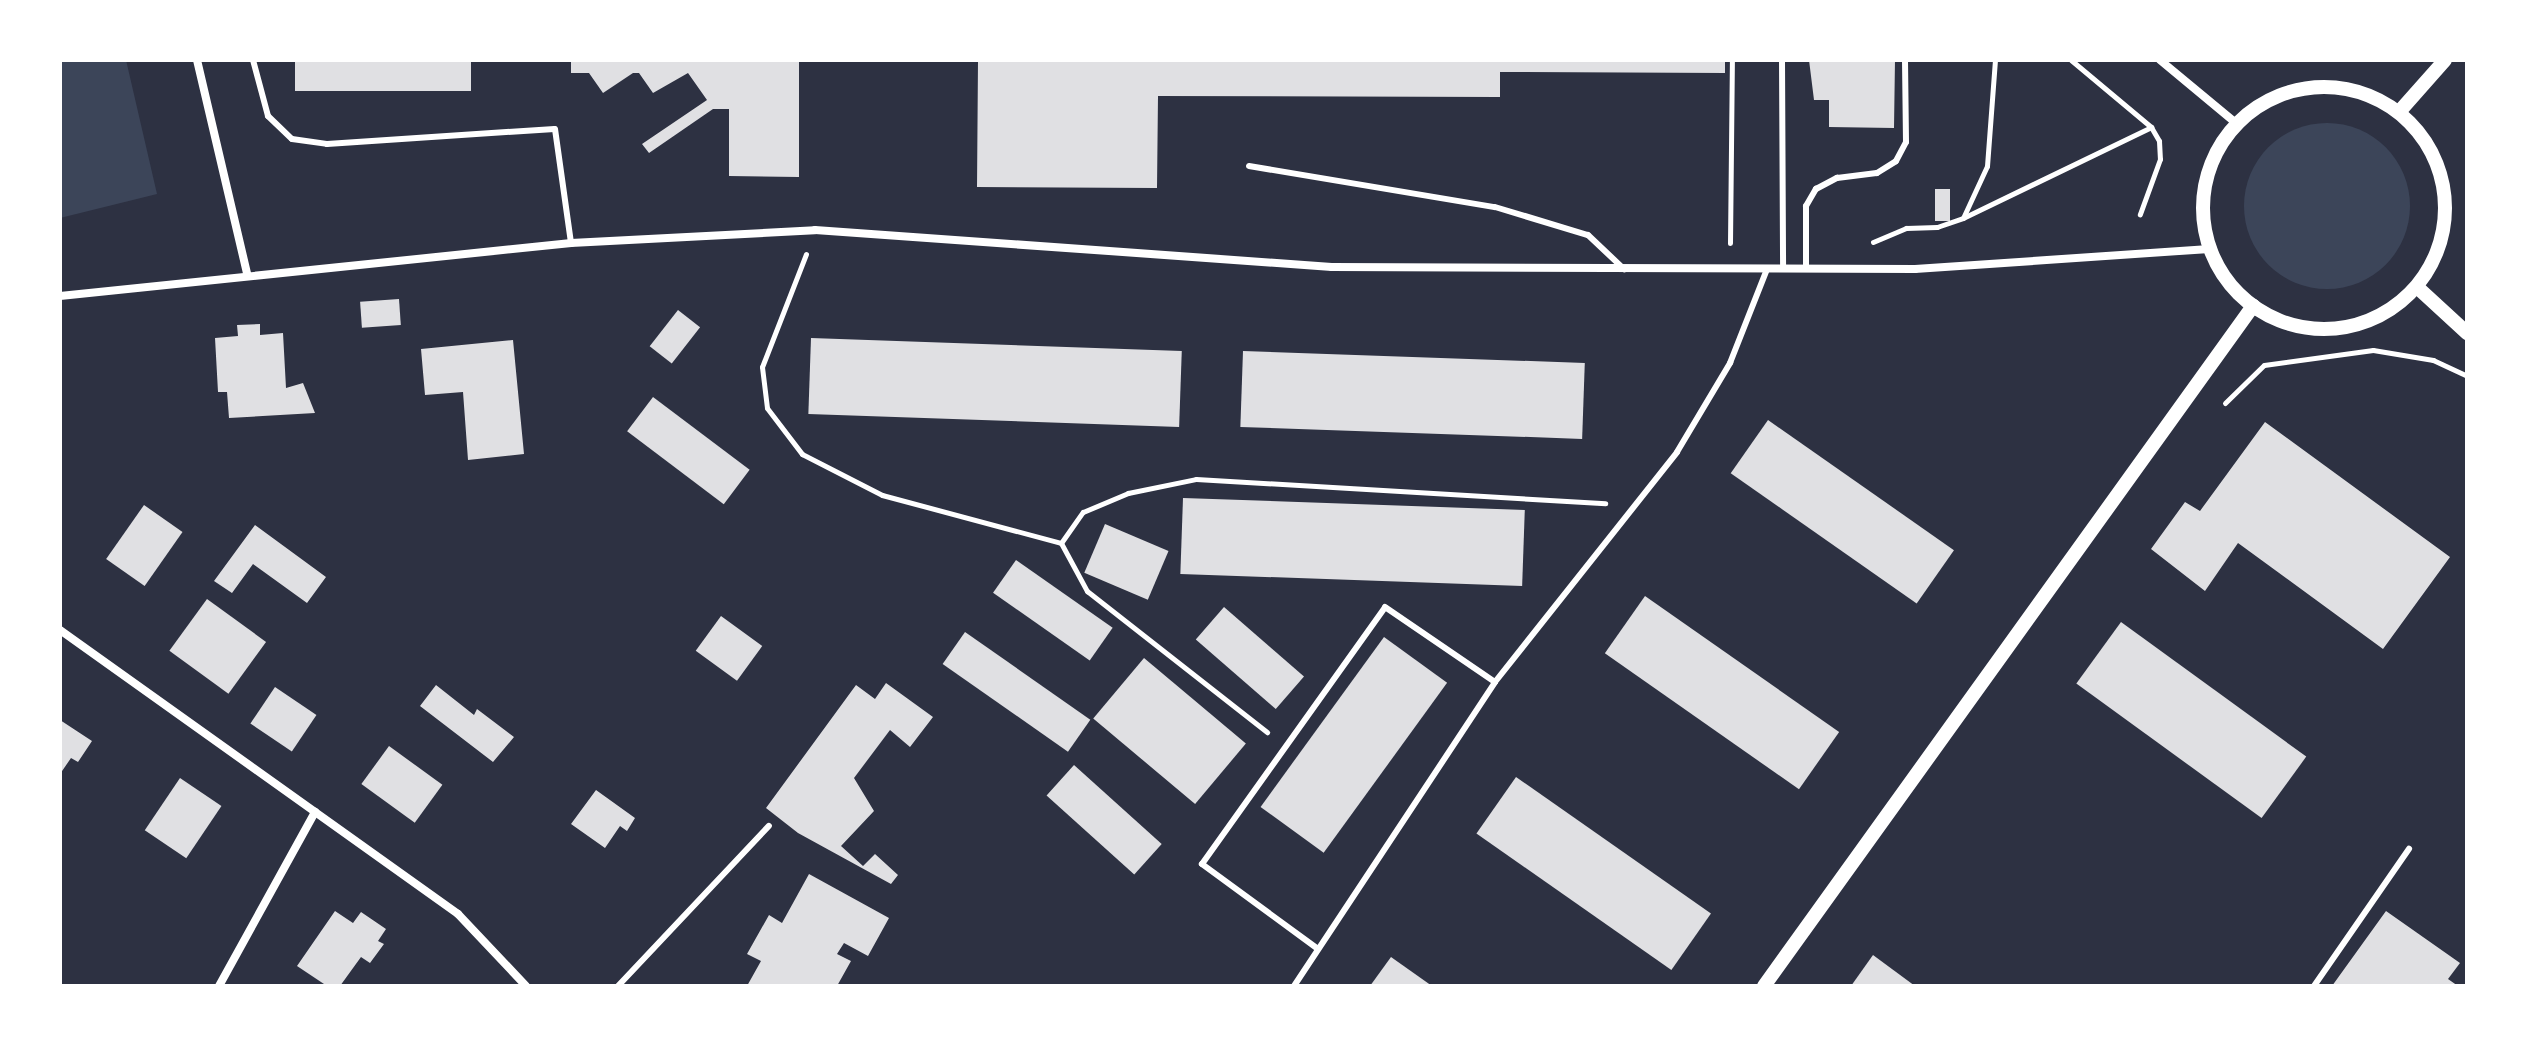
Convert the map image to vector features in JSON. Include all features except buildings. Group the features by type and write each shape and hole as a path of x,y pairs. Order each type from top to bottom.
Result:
{"street":[{"path":"197,60 247,273"},
{"path":"2160,60 2237,124"},
{"path":"2399,112 2445,60"},
{"path":"2303,89 2353,91 2399,112 2434,155 2446,210 2442,237 2417,287 2396,306 2345,328 2291,325 2253,306 2224,277 2209,249 2203,198 2209,171 2237,124 2256,108 2303,89"},
{"path":"60,296 247,273 571,243 815,230 1332,267 1915,269 2209,249"},
{"path":"2417,287 2467,333"},
{"path":"1764,986 2253,306"},
{"path":"60,630 458,914 526,986"},
{"path":"219,986 315,812"}],"lane":[{"path":"253,60 268,116 292,139 327,144 555,129 571,243"},
{"path":"1782,60 1783,269"},
{"path":"1806,269 1806,206 1816,189 1837,178 1877,173 1896,161 1906,142 1905,60"},
{"path":"1249,166 1495,207 1588,235 1624,269"},
{"path":"1294,986 1495,682 1631,504 1677,452 1730,363 1767,269"},
{"path":"1318,949 1202,864 1385,607 1495,682"},
{"path":"618,986 769,826"},
{"path":"2314,986 2409,849"}],"path":[{"path":"1730,248 1732,60"},
{"path":"1963,218 1987,166 1995,60"},
{"path":"2071,60 2151,127 2159,141 2160,159 2140,214"},
{"path":"1870,244 1906,228 1937,227 1963,218 2151,127"},
{"path":"815,230 762,367 767,408 802,454 882,495 1061,543 1087,591 1285,746"},
{"path":"2225,403 2264,365 2373,350 2433,360 2467,376"},
{"path":"1061,543 1083,512 1128,493 1196,479 1631,504"}],"shaded area":[{"path":"60,60 126,60 157,194 60,218"},
{"path":"2327,123 2359,129 2386,147 2404,174 2410,206 2404,238 2386,265 2359,283 2327,289 2295,283 2268,265 2250,238 2244,206 2250,174 2268,147 2295,129"}]}
